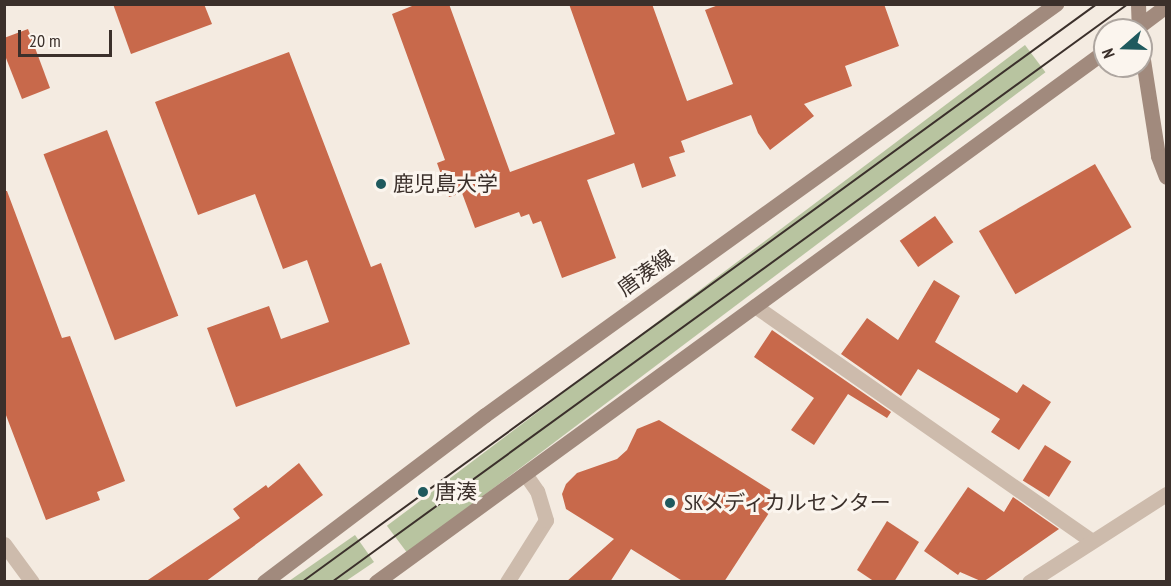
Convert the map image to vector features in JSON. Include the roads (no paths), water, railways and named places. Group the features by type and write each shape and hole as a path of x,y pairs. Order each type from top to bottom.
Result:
{"street":[{"name":"唐湊線","path":"264,582 485,415 1056,4"},
{"path":"1151,18 1167,6"},
{"path":"376,582 1093,60"},
{"path":"1146,78 1158,156 1167,177"},
{"path":"755,306 1091,540"},
{"path":"507,582 546,520 537,491 525,474"},
{"path":"1029,582 1091,540 1167,494"},
{"path":"4,544 32,582"}],"tram line":[{"path":"302,582 1097,4"},
{"path":"332,582 1128,4"}],"place":[{"name":"鹿児島大学","path":"381,184"},
{"name":"唐湊","path":"423,492"},
{"name":"SKメディカルセンター","path":"670,503"}]}
